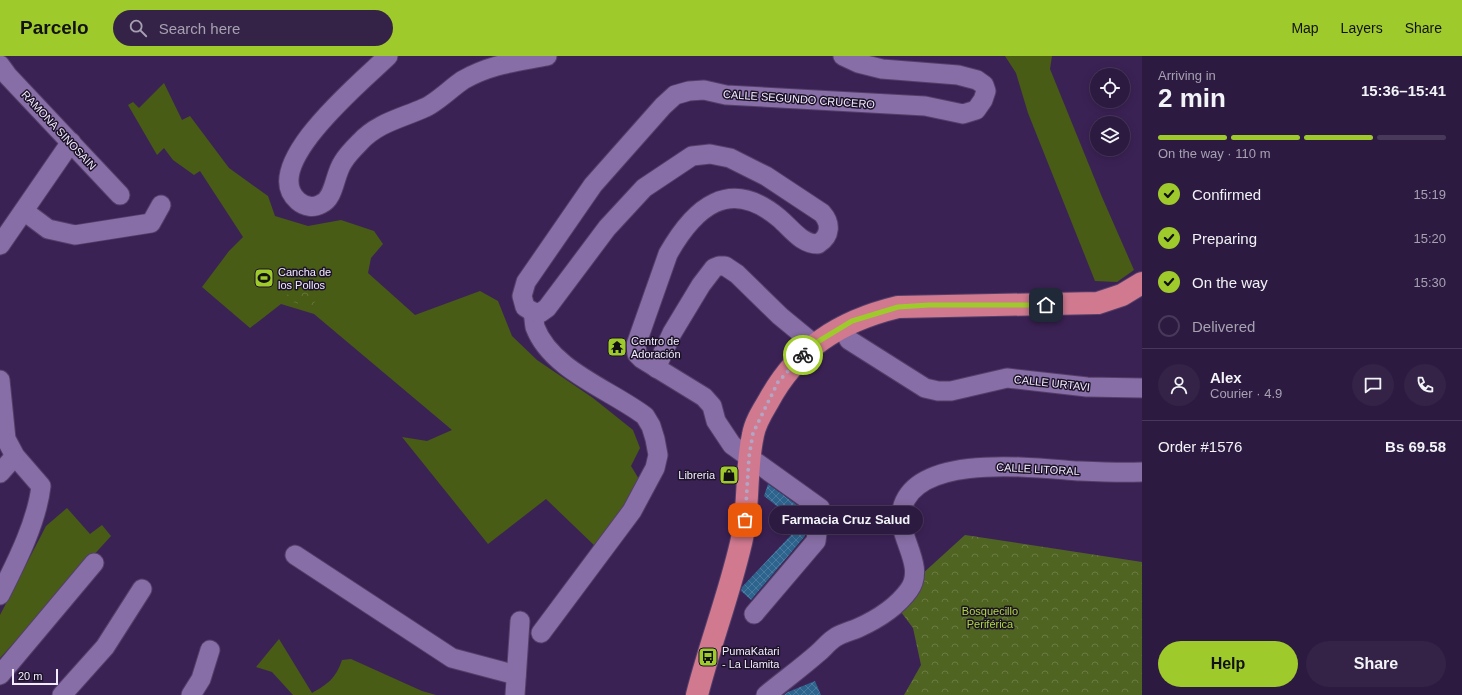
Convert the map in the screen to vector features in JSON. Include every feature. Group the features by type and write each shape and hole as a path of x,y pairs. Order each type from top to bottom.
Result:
{"highway":[{"path":"697,695 741,543 747,508 749,457 753,433 778,382 814,344 842,326 875,312 898,307 1098,303 1122,295 1142,283"}],"street":[{"path":"388,56 339,101 301,148 295,158 290,182 294,196 302,204 316,206 329,199 342,163 362,140 376,128 408,113 425,108 443,94 479,72 497,65 547,56"},
{"name":"CALLE SEGUNDO CRUCERO","path":"533,312 525,307 522,296 526,282 593,186 651,119 675,95 689,91 704,90 726,96 925,106 963,114 976,110 983,100 986,92 984,86 977,80 958,76 882,70 858,63 843,56"},
{"name":"RAMONA SINOSAIN","path":"0,65 8,76 120,195"},
{"path":"0,244 71,142"},
{"path":"541,633 632,511 655,468 658,455 651,426 645,416 568,369 549,349 535,327 533,312 540,312 547,308 607,228 644,188 692,156 710,154 736,161 766,176 822,213 826,218 828,227 826,237 818,244 806,242 800,238 770,211 740,199 731,197 723,199 701,211 678,237 668,254 636,345 637,354 656,368 704,397 712,406 716,421 732,445 820,508 816,541 754,614"},
{"path":"24,211 48,229 75,235 151,223 161,205"},
{"path":"656,368 672,333 701,285 714,268 719,266 725,266 737,274 780,316 814,344"},
{"name":"CALLE URTAVI","path":"842,326 849,340 925,388 938,391 951,392 1007,378 1087,387 1142,388"},
{"path":"0,380 6,439 15,456 41,486 40,500 23,544 0,595"},
{"path":"0,473 15,456"},
{"name":"CALLE LITORAL","path":"766,695 836,637 878,618 893,607 909,589 914,579 914,566 900,516 904,500 912,490 924,480 955,472 994,466 1041,467 1112,473 1142,472"},
{"path":"295,555 452,658 516,675"},
{"path":"0,675 94,563"},
{"path":"62,695 105,647 142,589"},
{"path":"515,695 520,621"},
{"path":"191,695 201,679 210,650"}],"green space":[{"path":"1005,56 1052,56 1050,69 1102,197 1134,270 1117,282 1095,281 1028,113 1016,73"},
{"path":"164,83 182,120 190,116 229,168 268,196 275,216 308,226 341,220 374,231 383,244 371,258 368,273 415,315 480,291 498,301 512,336 537,360 593,398 633,430 640,448 631,466 642,484 597,548 546,499 488,544 402,437 427,441 452,430 314,314 281,304 250,328 202,287 229,251 243,237 200,171 194,175 173,160 164,148 157,155 128,105 133,102 139,108"},
{"path":"304,275 322,291 311,308 284,299"},
{"path":"67,508 90,534 102,525 111,536 0,658 0,615 46,526"},
{"name":"Bosquecillo Periférica","path":"965,535 1142,562 1142,695 904,695 921,665 913,628 895,604 921,575"},
{"path":"279,639 312,693 323,687 331,680 342,660 351,659 422,691 436,695 293,695 272,672 256,667"}],"building":[{"path":"768,484 808,513 805,536 751,600 741,591 742,587 792,534 793,519 764,496"},
{"path":"815,681 821,695 784,695 788,692"}],"way so far":[{"path":"745,520 747,508 749,457 753,433 778,382 803,355"}],"place":[{"name":"Cancha de los Pollos","path":"264,278"},
{"name":"Centro de Adoración","path":"617,347"},
{"name":"Libreria","path":"729,475"},
{"name":"Farmacia Cruz Salud","path":"745,520"},
{"name":"PumaKatari - La Llamita","path":"708,657"}],"route":[{"path":"803,355 814,344 842,326 875,312 898,307 929,305 1046,305"}]}
